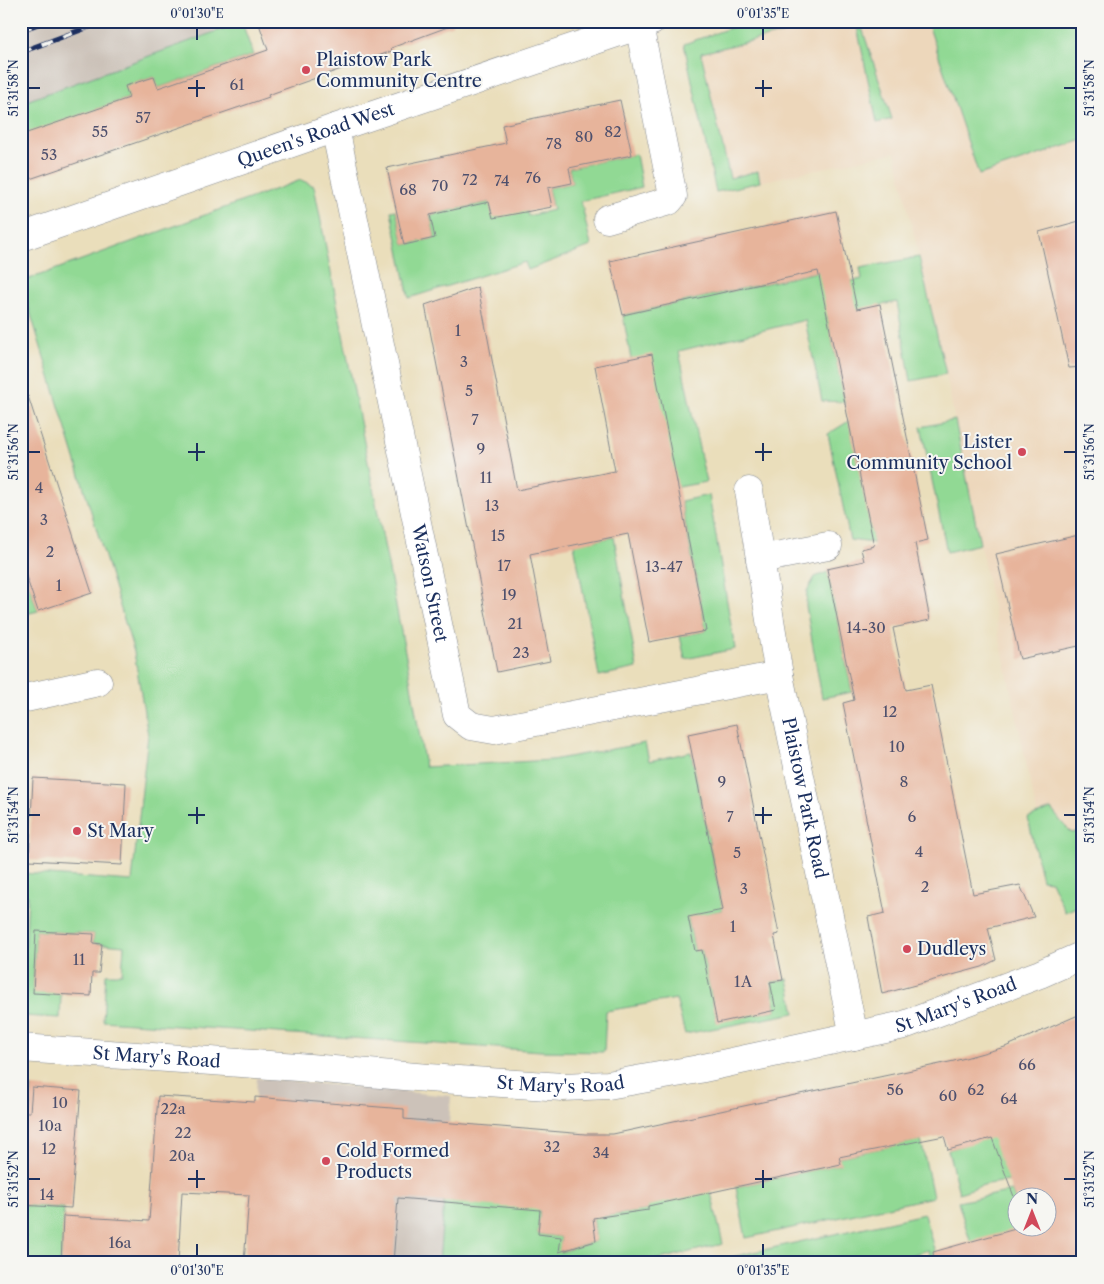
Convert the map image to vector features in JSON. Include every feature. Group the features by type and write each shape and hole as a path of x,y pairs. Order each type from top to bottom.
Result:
{"street":[{"name":"Queen's Road West","path":"21,237 646,23 672,196 669,201 607,219"},
{"name":"Watson Street","path":"335,128 457,715 471,726 494,730 779,675"},
{"name":"Plaistow Park Road","path":"749,491 779,675 854,1036"},
{"path":"760,559 828,546"},
{"path":"21,699 98,682"},
{"name":"St Mary's Road","path":"21,1048 237,1062 563,1087 608,1085 690,1071 904,1025 1040,974 1083,955"}],"shaded area":[{"path":"21,21 243,21 21,103"},
{"name":"Lister Community School","path":"750,21 1083,21 1083,892 1060,902 1051,881 1042,880 1028,818 1037,814 967,484 946,374 895,152 716,192 684,44"},
{"name":"Cold Formed Products","path":"257,1078 451,1096 439,1263 244,1263"}],"green space":[{"path":"750,21 798,21 801,29 701,53 730,178 758,171 760,182 716,192 684,44"},
{"path":"927,21 1083,21 1083,140 979,175"},
{"path":"242,22 253,55 158,88 154,77 126,86 129,98 21,136 21,103"},
{"path":"856,22 860,22 892,119 877,123"},
{"path":"636,154 642,187 581,201 591,246 528,270 525,262 409,298 391,211 396,210 404,245 435,238 430,215 523,195 528,216 553,210 548,188 572,183 569,168"},
{"path":"301,180 314,186 408,667 425,767 552,760 645,743 649,761 691,752 723,910 688,918 695,951 702,950 717,1022 776,1010 772,982 788,979 795,1013 685,1034 676,999 606,1011 604,1052 541,1051 103,1021 106,974 122,974 124,946 93,943 94,934 36,931 33,992 61,994 60,1018 22,1016 28,895 21,892 22,873 132,881 148,735 134,652 21,282"},
{"path":"919,257 946,374 911,381 897,302 827,315 845,402 822,401 805,320 679,351 706,482 678,487 631,359 623,315 830,269 834,285 862,279 860,268"},
{"path":"955,420 980,544 947,552 921,427"},
{"path":"849,421 874,543 850,540 828,434"},
{"path":"709,495 735,649 685,659 680,636 706,631 681,501"},
{"path":"614,537 637,668 599,676 574,544"},
{"path":"21,562 38,611 21,615"},
{"path":"828,572 852,692 822,698 806,606 807,591 815,577"},
{"path":"1051,809 1072,833 1083,830 1083,904 1065,912 1051,881 1042,880 1028,818"},
{"path":"21,1087 32,1087 30,1112 23,1112 21,1134"},
{"path":"999,1117 1040,1186 1021,1186 1008,1181 987,1184 959,1193 948,1150 967,1144"},
{"path":"921,1140 933,1197 746,1238 736,1187 840,1164 839,1157"},
{"path":"704,1163 723,1244 643,1263 439,1263 444,1201 540,1209 538,1234 561,1237 560,1252 596,1241 593,1215 601,1217 648,1210 644,1176"},
{"path":"1006,1192 1006,1236 1024,1236 1032,1263 977,1263 958,1202"},
{"path":"21,1205 64,1208 61,1263 21,1263"},
{"path":"924,1214 938,1263 932,1263 928,1250 884,1263 705,1263"}],"building":[{"path":"258,21 452,21 453,25 391,48 392,51 268,95 269,97 21,182 21,135 129,98 125,86 154,77 158,88 268,50"},
{"path":"620,100 632,155 569,168 572,183 548,188 552,207 493,218 489,202 430,215 435,238 404,245 387,168 506,143 502,125"},
{"path":"836,211 857,309 880,304 928,540 915,543 930,620 893,628 906,690 931,685 973,894 1020,885 1034,917 988,928 996,960 982,967 882,994 868,917 885,913 843,703 854,700 827,569 864,561 861,549 874,546 818,271 623,315 610,261"},
{"path":"1083,220 1083,367 1069,368 1039,232"},
{"path":"478,287 517,490 615,471 595,366 652,354 706,631 649,642 628,534 530,554 550,661 497,672 425,305"},
{"path":"28,396 92,593 38,611 21,562 21,397"},
{"path":"1083,534 1083,645 1020,659 996,554"},
{"path":"737,724 779,934 774,935 783,980 770,982 776,1010 717,1023 702,950 695,951 688,917 723,910 688,734"},
{"name":"St Mary","path":"33,778 126,783 122,865 29,860"},
{"path":"36,931 94,934 93,943 102,944 99,973 92,973 91,996 33,993"},
{"path":"1083,1013 1083,1263 934,1263 933,1252 1006,1232 1006,1236 1056,1236 1056,1186 1010,1186 992,1138 948,1150 944,1136 839,1157 841,1164 648,1206 648,1210 593,1218 596,1241 559,1252 561,1237 538,1234 540,1210 398,1198 393,1263 244,1263 249,1195 182,1192 178,1263 61,1263 63,1216 149,1221 158,1096 255,1102 255,1097 404,1109 404,1119 585,1134 613,1134 954,1061 1005,1047"},
{"path":"32,1087 81,1091 71,1208 21,1205 21,1134 23,1112 30,1112"}],"railway":[{"path":"21,30 46,21"},
{"path":"21,52 105,21"}],"place":[{"name":"Plaistow Park Community Centre","path":"306,70"},
{"name":"Lister Community School","path":"1022,452"},
{"name":"St Mary","path":"77,831"},
{"name":"Dudleys","path":"907,949"},
{"name":"Cold Formed Products","path":"326,1161"}]}
